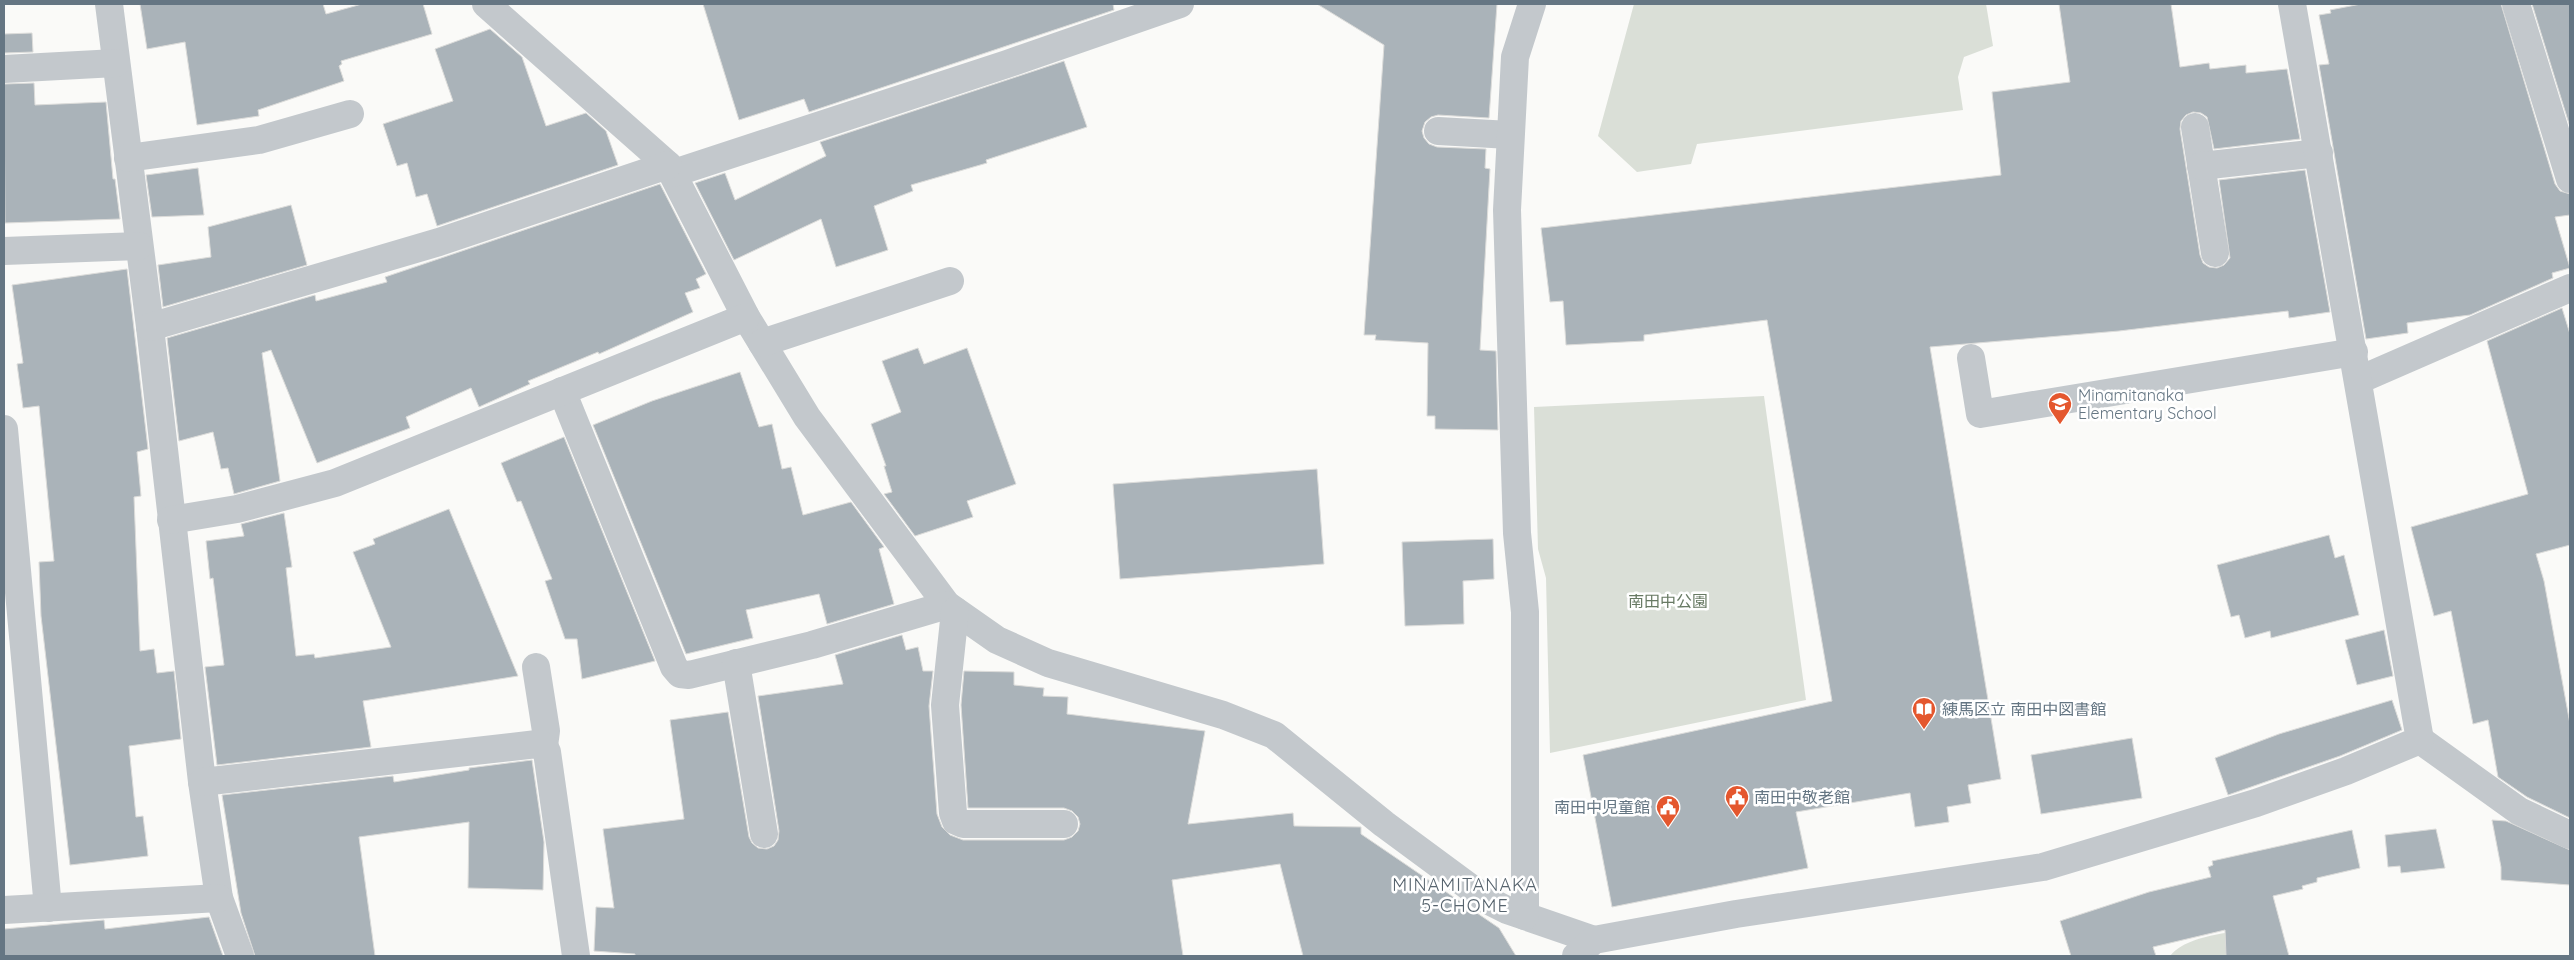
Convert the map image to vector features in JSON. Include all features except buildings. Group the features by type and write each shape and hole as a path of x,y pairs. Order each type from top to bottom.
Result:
{"street":[{"path":"108,4 150,327 202,782 219,898 240,956"},
{"path":"486,4 671,169 746,317 807,417 951,608 997,640 1048,663 1223,715 1274,735 1384,824 1479,894 1507,910 1525,916 1585,948 1736,914 2043,867 2256,803 2346,771 2420,740"},
{"path":"150,327 439,242 1008,64 1180,4"},
{"path":"1525,916 1525,612 1517,533 1507,210 1515,57 1532,4"},
{"path":"2292,4 2359,380 2420,740 2519,811 2570,835"},
{"path":"2516,4 2570,179"},
{"path":"4,69 116,63"},
{"path":"128,158 259,140 350,114"},
{"path":"2195,126 2215,253"},
{"path":"1438,131 1510,135"},
{"path":"2201,166 2319,153"},
{"path":"4,251 139,246"},
{"path":"762,343 950,281"},
{"path":"2359,380 2570,288"},
{"path":"171,520 237,509 335,483 746,317"},
{"path":"1971,358 1980,414 2354,352"},
{"path":"562,390 674,667 680,674 689,675 951,608"},
{"path":"4,429 48,908"},
{"path":"951,608 945,705 952,813 956,821 963,824 1064,824"},
{"path":"736,663 764,834"},
{"path":"536,667 546,731 544,746 547,752 576,956"},
{"path":"202,782 537,744 544,746"},
{"path":"4,910 219,898"}],"green space":[{"path":"1634,4 1986,4 1993,46 1964,57 1958,77 1963,110 1697,144 1691,164 1637,172 1598,136"},
{"name":"南田中公園","path":"1764,396 1806,700 1550,753 1546,578 1538,549 1534,407"},
{"path":"2225,933 2243,943 2247,956 2170,956 2181,946 2188,943"}],"place":[{"name":"Minamitanaka Elementary School","path":"2060,425"},
{"name":"練馬区立 南田中図書館","path":"1924,730"},
{"name":"南田中敬老館","path":"1737,818"},
{"name":"南田中児童館","path":"1668,828"}],"district":[{"name":"MINAMITANAKA 5-CHOME","path":"1465,895"}]}
